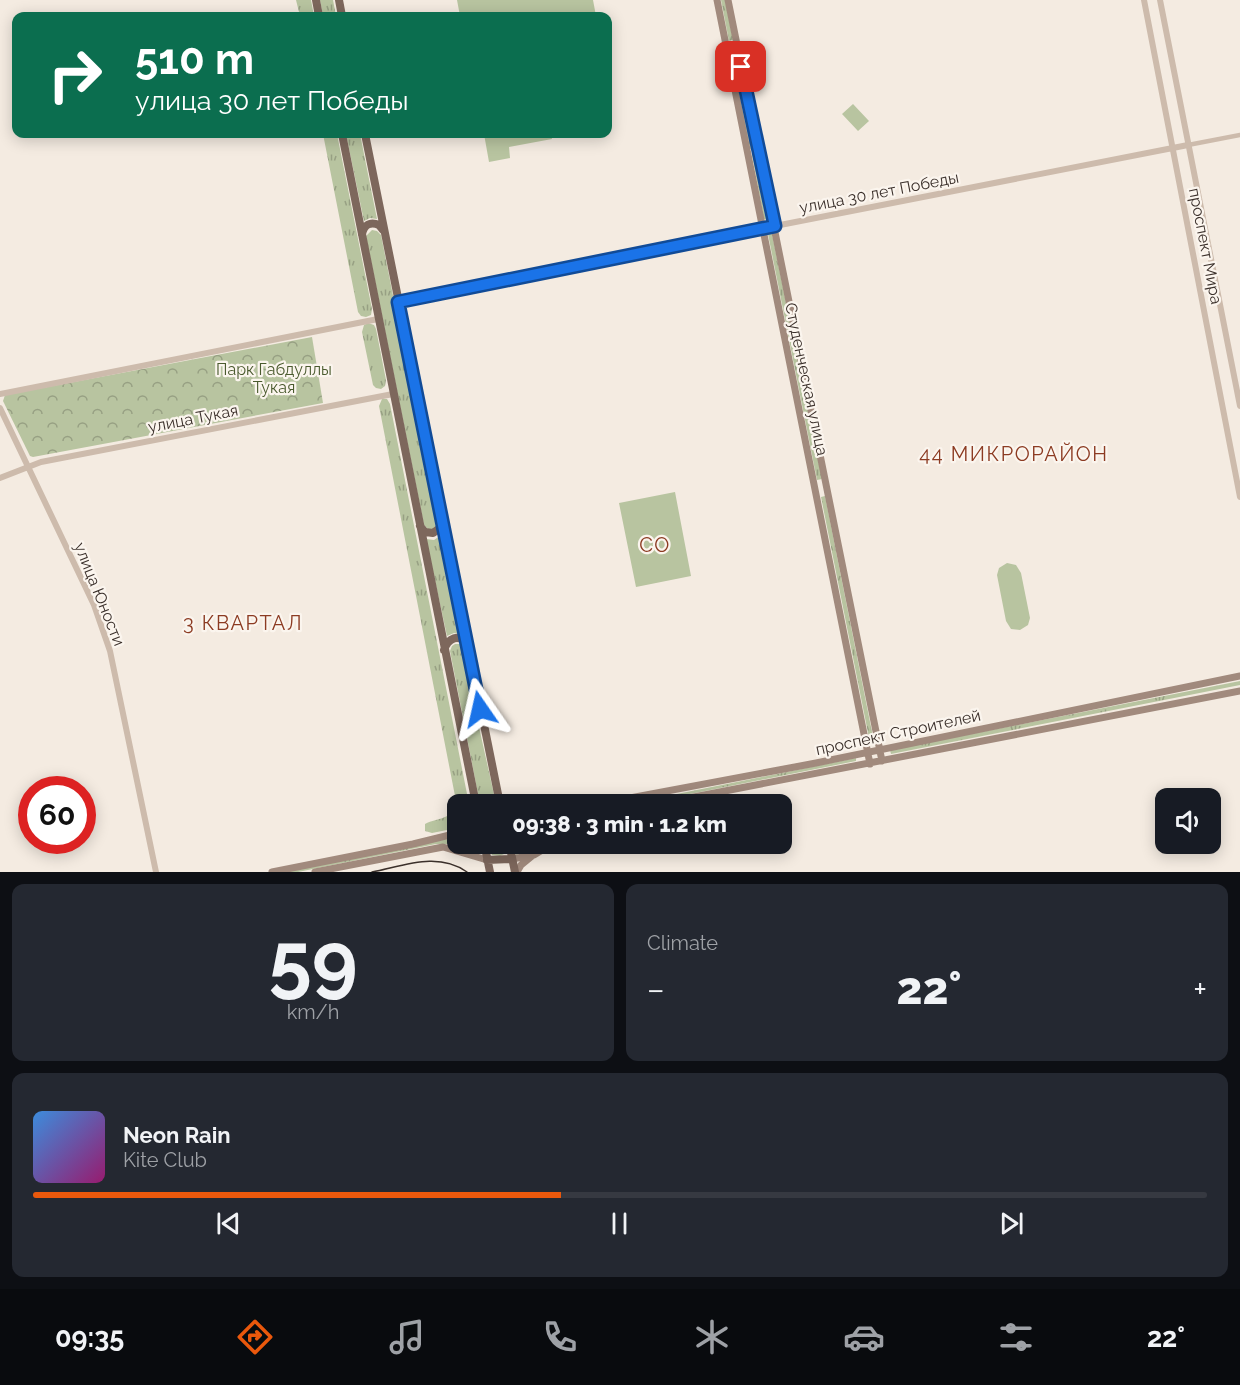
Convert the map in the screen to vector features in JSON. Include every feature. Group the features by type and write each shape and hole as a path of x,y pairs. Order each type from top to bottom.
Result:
{"main road":[{"name":"Студенческая улица","path":"717,0 870,764"},
{"name":"Студенческая улица","path":"728,0 882,761"},
{"path":"727,49 731,42 737,47"},
{"path":"343,138 474,794"},
{"path":"366,138 499,794"},
{"path":"747,149 753,152 757,146"},
{"path":"362,236 364,228 370,223 379,225 384,231"},
{"name":"улица 30 лет Победы","path":"763,228 775,226"},
{"path":"815,484 822,484 825,481"},
{"path":"817,495 827,492"},
{"path":"420,525 424,532 433,533 440,528 442,520"},
{"path":"444,650 447,643 454,638 463,639 468,645"},
{"name":"проспект Строителей","path":"651,794 868,753 1240,676"},
{"name":"проспект Строителей","path":"711,794 1240,691"},
{"path":"272,872 447,835"},
{"path":"315,872 443,847 488,860 534,855"},
{"path":"487,854 490,872"},
{"path":"511,854 516,872"},
{"path":"516,872 534,855"}],"street":[{"name":"проспект Мира","path":"1144,0 1240,497"},
{"name":"проспект Мира","path":"1160,0 1240,406"},
{"path":"1188,145 1240,135"},
{"name":"улица 30 лет Победы","path":"775,226 1188,145"},
{"name":"улица 30 лет Победы","path":"398,302 763,228"},
{"path":"0,394 378,319"},
{"name":"улица Тукая","path":"0,478 28,466 393,393"},
{"name":"улица Юности","path":"0,408 94,605 106,636 118,683 156,872"}],"green space":[{"path":"296,0 311,0 313,12 299,12"},
{"path":"320,0 333,0 335,12 322,12"},
{"path":"457,0 593,0 595,12 459,12"},
{"path":"721,0 725,0 733,40 729,41"},
{"path":"732,45 735,47 754,148 750,149 730,48"},
{"path":"853,104 869,121 858,131 842,114"},
{"path":"324,138 338,138 372,309 371,315 366,317 361,316 358,312"},
{"path":"347,138 361,138 377,219 370,218 364,221"},
{"path":"485,138 552,138 509,147 510,158 489,162"},
{"path":"752,155 756,155 767,220 764,219"},
{"path":"372,230 381,235 438,522 437,527 430,531 424,525 366,236"},
{"path":"768,234 772,234 822,479 817,480"},
{"path":"368,323 374,325 376,329 386,380 385,386 381,389 373,385 362,332 364,325"},
{"name":"Парк Габдуллы Тукая","path":"312,337 323,403 33,457 30,456 3,401 5,395"},
{"path":"382,399 387,399 390,404 467,794 455,794 379,406"},
{"path":"675,492 691,576 636,587 619,503"},
{"path":"825,496 872,740 869,738 821,497"},
{"path":"440,536 457,612 459,634 454,633 447,636 426,539 434,540"},
{"path":"1007,563 1016,565 1021,573 1030,618 1028,625 1020,630 1011,629 1006,621 997,575 999,568"},
{"path":"460,644 463,648 494,794 478,794 450,651 452,646"},
{"path":"1240,681 1240,685 891,754 890,750"},
{"path":"856,758 856,761 690,794 677,794"},
{"path":"447,816 447,830 432,833 425,831 425,824"},
{"path":"447,839 447,844 436,844 298,872 284,872"}],"tram line":[{"path":"372,872 432,861 444,862 467,872"}],"district":[{"name":"44 МИКРОРАЙОН","path":"1014,454"},
{"name":"СО","path":"655,545"},
{"name":"3 КВАРТАЛ","path":"243,623"}],"route":[{"path":"480,709 398,302 775,226 741,67"}]}
